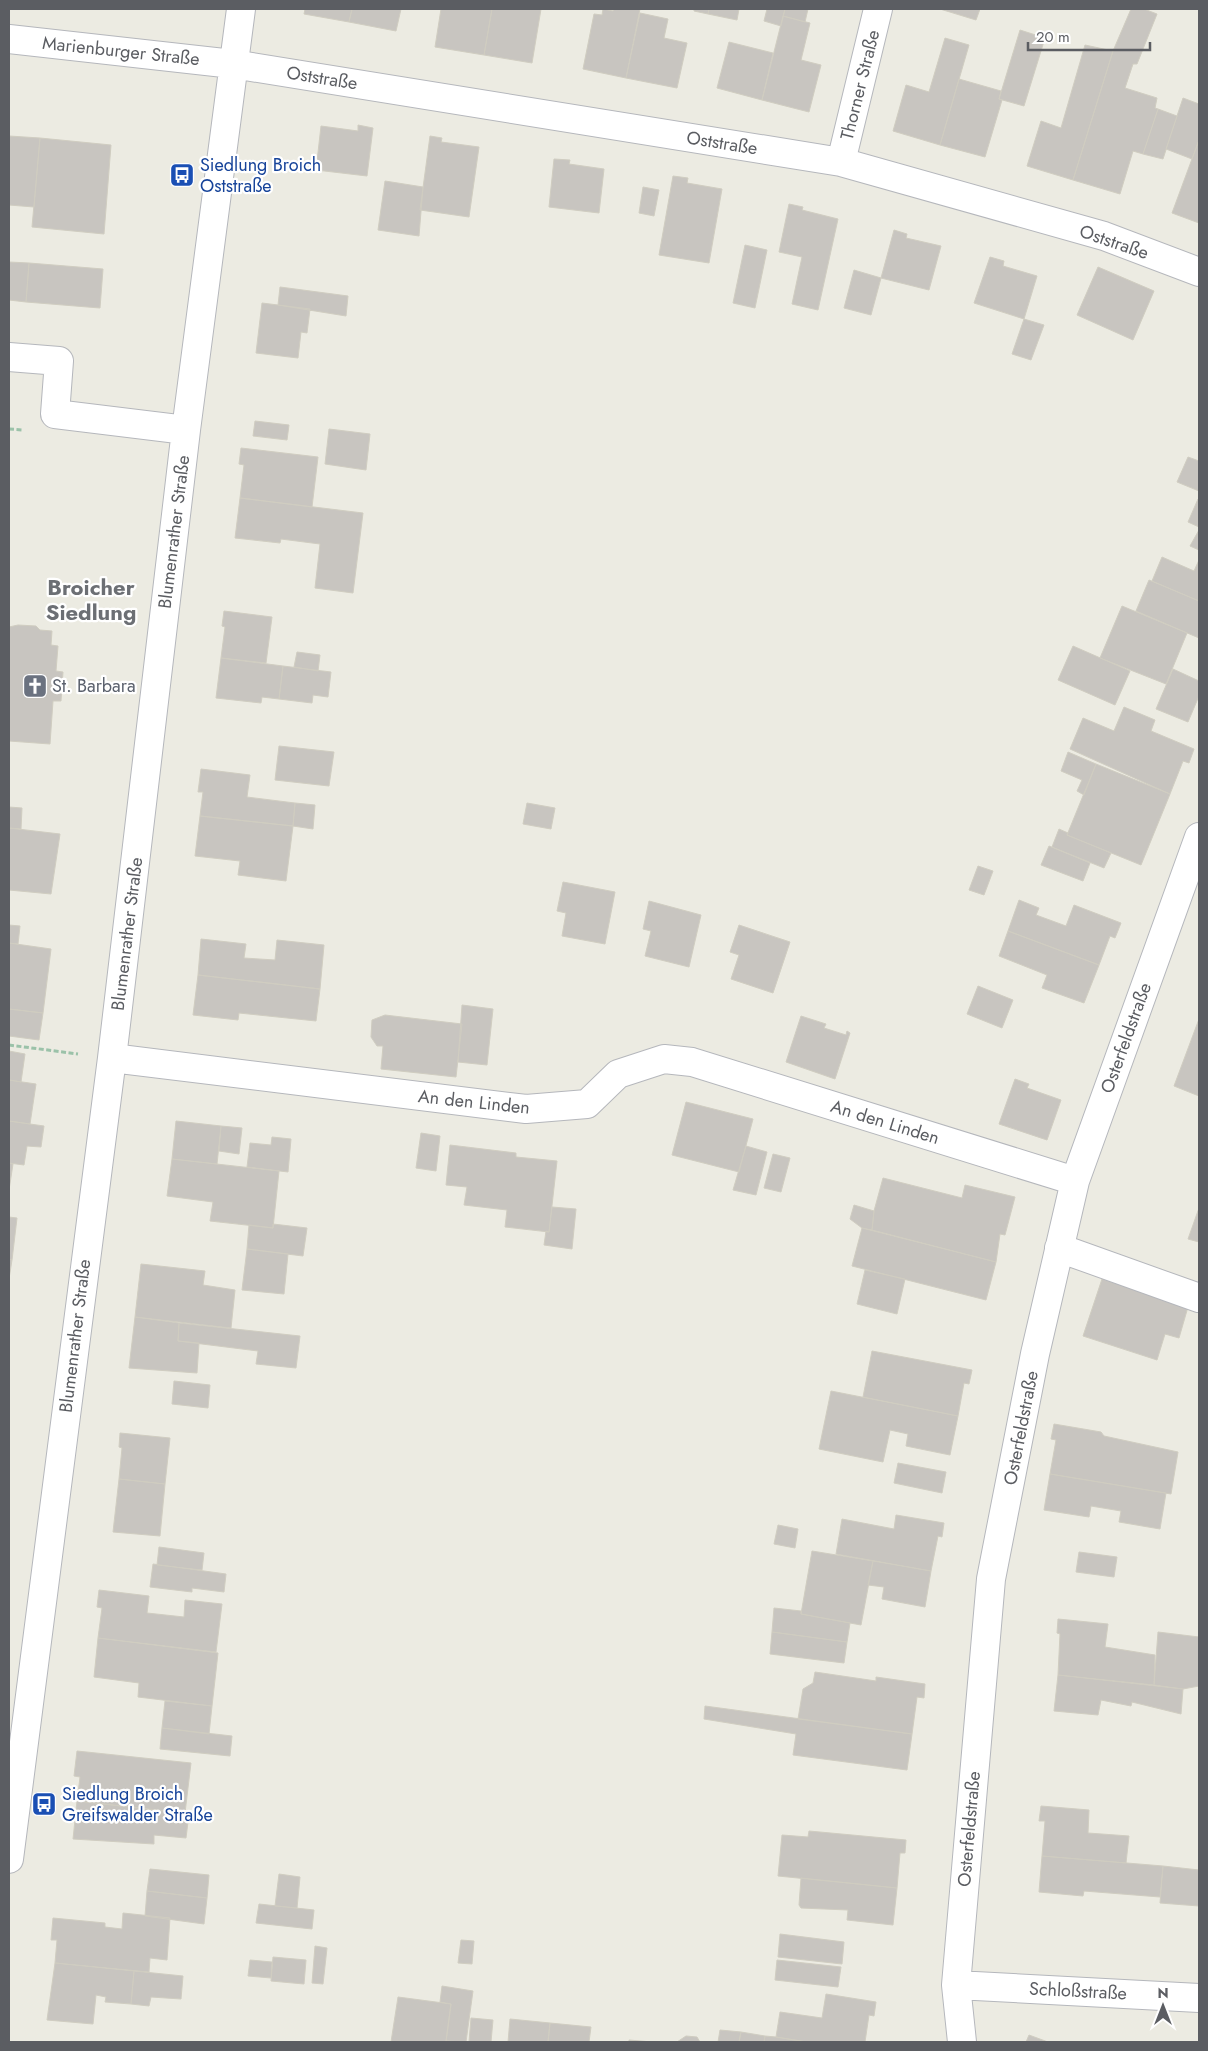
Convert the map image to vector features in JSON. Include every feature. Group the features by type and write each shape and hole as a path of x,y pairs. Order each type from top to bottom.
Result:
{"street":[{"name":"Blumenrather Straße","path":"9,1859 112,1058 186,430 241,9"},
{"name":"Thorner Straße","path":"841,162 878,9"},
{"name":"Marienburger Straße","path":"9,39 233,64"},
{"name":"Oststraße","path":"233,64 841,162 1104,236 1199,272"},
{"path":"9,357 59,361 56,414 186,430"},
{"name":"Osterfeldstraße","path":"962,2042 956,1985 991,1578 1035,1354 1075,1181 1194,865 1199,837"},
{"name":"An den Linden","path":"112,1058 526,1109 587,1104 618,1074 664,1059 692,1062 1075,1181"},
{"path":"1059,1248 1199,1298"},
{"name":"Schloßstraße","path":"956,1985 1199,1998"}],"path":[{"path":"9,1045 112,1058"}],"building":[{"path":"305,9 352,9 349,22 304,14"},
{"path":"352,9 401,9 396,31 349,22"},
{"path":"441,9 492,9 484,55 435,47"},
{"path":"492,9 541,9 532,63 484,55"},
{"path":"603,9 613,11 614,9 640,9 626,78 583,69 594,14 602,15"},
{"path":"694,9 709,9 708,14 694,11"},
{"path":"709,9 739,9 737,20 708,14"},
{"path":"767,9 785,9 781,26 764,21"},
{"path":"785,9 808,9 805,22 783,16"},
{"path":"940,9 980,9 976,20"},
{"path":"1131,9 1144,9 1157,14 1137,64 1133,64 1125,88 1157,98 1155,108 1158,109 1143,154 1133,151 1120,194 1073,180 1113,51"},
{"path":"640,13 668,19 664,38 687,43 677,88 626,78"},
{"path":"783,16 810,23 801,60 821,65 809,112 762,100"},
{"path":"1020,30 1045,38 1024,106 999,99"},
{"path":"945,38 969,45 940,145 893,131 906,85 929,92"},
{"path":"729,42 773,53 762,100 717,88"},
{"path":"1085,45 1113,51 1073,180 1027,166 1041,121 1061,128"},
{"path":"959,79 1001,91 999,99 1002,100 985,157 940,145"},
{"path":"1183,98 1199,104 1199,140 1192,159 1166,149"},
{"path":"1158,109 1177,116 1163,159 1143,154"},
{"path":"358,125 373,128 367,176 316,170 321,126 358,131"},
{"path":"9,136 40,138 34,207 9,205"},
{"path":"430,136 442,138 441,142 479,147 469,217 420,210"},
{"path":"40,138 111,145 104,234 32,227"},
{"path":"1199,140 1199,223 1172,213"},
{"path":"554,159 570,160 569,164 604,169 599,213 549,207"},
{"path":"673,176 688,178 687,183 722,189 709,263 659,255"},
{"path":"385,181 423,187 419,236 378,230"},
{"path":"643,187 659,190 654,216 639,213"},
{"path":"789,204 803,207 802,210 838,219 818,310 792,304 802,257 779,252"},
{"path":"894,230 907,234 906,238 941,246 929,290 881,278"},
{"path":"745,245 767,250 755,308 733,303"},
{"path":"990,257 1004,261 1003,266 1037,276 1024,319 974,303"},
{"path":"9,262 29,263 26,302 9,300"},
{"path":"29,263 103,269 100,308 26,302"},
{"path":"1098,267 1154,291 1133,340 1077,315"},
{"path":"854,270 881,278 871,315 844,308"},
{"path":"280,287 348,296 346,316 278,305"},
{"path":"262,303 310,309 307,333 301,332 298,358 256,353"},
{"path":"1024,319 1044,325 1031,360 1012,354"},
{"path":"255,421 289,425 287,440 253,436"},
{"path":"329,429 370,434 366,470 325,464"},
{"path":"241,448 318,457 312,507 240,498 244,465 239,464"},
{"path":"1188,457 1199,461 1199,491 1177,482"},
{"path":"240,498 363,513 353,593 315,588 320,544 281,539 280,543 235,538"},
{"path":"1199,500 1199,527 1188,522"},
{"path":"1199,530 1199,550 1190,546"},
{"path":"1162,557 1194,571 1199,560 1199,601 1152,581"},
{"path":"1149,580 1199,601 1199,638 1136,611"},
{"path":"1122,606 1187,633 1166,684 1100,658"},
{"path":"224,611 272,617 266,663 221,658 225,627 222,626"},
{"name":"St. Barbara","path":"18,625 36,626 40,630 52,631 51,645 58,646 56,671 63,672 61,701 53,701 50,744 9,741 9,627"},
{"path":"1073,646 1130,671 1115,705 1058,680"},
{"path":"297,652 320,655 318,671 294,667"},
{"path":"221,658 283,666 279,699 262,697 261,703 216,698"},
{"path":"283,666 331,672 328,697 313,695 312,703 279,699"},
{"path":"1173,669 1199,681 1199,696 1188,722 1156,709"},
{"path":"1124,707 1155,720 1151,731 1194,749 1189,763 1183,761 1170,794 1070,749 1083,718 1114,731"},
{"path":"279,746 334,752 329,786 275,780"},
{"path":"1068,752 1096,764 1084,795 1077,791 1082,780 1061,771"},
{"path":"1096,764 1170,794 1141,865 1067,835"},
{"path":"201,769 250,775 247,797 295,803 293,826 200,816 203,792 198,792"},
{"path":"295,803 315,805 313,829 293,826"},
{"path":"527,803 555,808 551,829 523,824"},
{"path":"9,807 22,808 21,829 9,828"},
{"path":"200,816 293,826 286,881 238,875 240,861 195,856"},
{"path":"9,828 60,834 51,894 9,890"},
{"path":"1059,829 1068,833 1067,835 1111,853 1104,868 1052,847"},
{"path":"1049,846 1090,863 1083,881 1041,865"},
{"path":"978,866 993,871 984,895 969,890"},
{"path":"563,882 615,892 605,944 562,936 566,913 557,911"},
{"path":"1019,900 1039,908 1036,915 1066,926 1074,905 1121,923 1115,938 1110,936 1099,965 1008,931"},
{"path":"649,901 701,915 689,967 645,956 651,931 643,929"},
{"path":"9,925 20,926 18,944 9,943"},
{"path":"739,925 790,942 773,993 731,979 739,955 730,952"},
{"path":"1008,931 1099,965 1084,1003 1042,988 1047,975 999,956"},
{"path":"201,939 246,944 244,958 275,960 277,940 324,945 320,989 198,975"},
{"path":"9,943 51,949 43,1013 9,1009"},
{"path":"198,975 320,989 316,1021 239,1013 238,1020 193,1015"},
{"path":"978,986 1013,1000 1002,1028 967,1014"},
{"path":"462,1005 493,1009 487,1065 458,1062"},
{"path":"9,1009 43,1013 39,1040 9,1036"},
{"path":"385,1015 462,1024 456,1077 381,1069 383,1046 377,1046 371,1037 372,1020"},
{"path":"801,1016 826,1024 824,1028 846,1035 847,1031 850,1033 835,1079 786,1062"},
{"path":"1199,1019 1199,1096 1174,1086"},
{"path":"9,1051 25,1054 21,1082 9,1080"},
{"path":"1015,1079 1029,1084 1027,1088 1061,1100 1047,1140 999,1124"},
{"path":"9,1080 36,1084 30,1124 9,1121"},
{"path":"686,1102 753,1119 739,1172 672,1155"},
{"path":"9,1121 44,1126 41,1147 27,1146 24,1165 9,1163"},
{"path":"176,1121 221,1126 217,1164 172,1159"},
{"path":"221,1126 242,1128 239,1154 219,1151"},
{"path":"421,1133 440,1136 436,1171 416,1168"},
{"path":"272,1137 291,1139 288,1172 247,1167 250,1143 271,1145"},
{"path":"450,1145 516,1153 516,1157 557,1161 549,1232 505,1227 507,1210 464,1205 467,1187 446,1185"},
{"path":"746,1146 767,1152 756,1195 733,1190"},
{"path":"773,1154 790,1158 781,1192 764,1188"},
{"path":"172,1159 279,1171 273,1228 210,1221 213,1202 167,1196"},
{"path":"9,1163 13,1164 9,1190"},
{"path":"883,1178 962,1198 965,1185 1015,1197 1005,1235 1000,1234 996,1262 872,1230 874,1211"},
{"path":"854,1205 874,1211 872,1230 862,1228 850,1219"},
{"path":"552,1207 576,1209 572,1249 544,1245 546,1231 549,1232"},
{"path":"1199,1208 1199,1242 1188,1239"},
{"path":"9,1217 17,1218 12,1260 9,1259"},
{"path":"273,1224 307,1228 303,1256 247,1249 249,1225 273,1228"},
{"path":"862,1228 996,1262 986,1300 852,1266"},
{"path":"247,1249 288,1254 284,1294 242,1290"},
{"path":"9,1259 12,1260 9,1279"},
{"path":"141,1264 205,1271 203,1285 235,1290 231,1328 135,1317"},
{"path":"865,1270 905,1279 897,1314 857,1304"},
{"path":"1102,1279 1188,1307 1179,1338 1165,1334 1157,1360 1083,1336"},
{"path":"135,1317 179,1323 178,1341 199,1343 197,1373 129,1368"},
{"path":"179,1323 300,1336 296,1368 256,1364 258,1351 178,1341"},
{"path":"872,1351 972,1370 969,1384 964,1383 958,1416 863,1397"},
{"path":"174,1381 210,1385 208,1408 172,1404"},
{"path":"831,1391 958,1416 950,1455 906,1446 908,1434 890,1430 883,1462 819,1449"},
{"path":"1054,1424 1101,1432 1104,1436 1178,1452 1171,1494 1050,1474 1056,1440 1051,1439"},
{"path":"120,1433 170,1438 165,1484 119,1479 122,1448 119,1447"},
{"path":"898,1463 946,1472 942,1493 894,1483"},
{"path":"1050,1474 1166,1493 1160,1529 1119,1522 1121,1511 1091,1506 1089,1517 1044,1510"},
{"path":"119,1479 165,1484 160,1536 113,1532"},
{"path":"896,1515 944,1523 942,1537 938,1536 931,1571 836,1554 842,1519 894,1529"},
{"path":"778,1525 798,1529 795,1548 774,1544"},
{"path":"159,1547 204,1553 202,1570 157,1565"},
{"path":"812,1551 873,1561 861,1625 801,1614"},
{"path":"1079,1552 1117,1557 1114,1577 1076,1572"},
{"path":"873,1561 931,1571 925,1607 882,1599 884,1587 868,1585"},
{"path":"153,1564 226,1574 224,1592 192,1588 192,1592 150,1587"},
{"path":"99,1590 149,1596 147,1613 184,1617 185,1600 222,1604 216,1652 98,1638 102,1608 97,1607"},
{"path":"774,1608 801,1611 801,1614 850,1623 847,1642 772,1632"},
{"path":"1058,1619 1108,1624 1105,1647 1155,1655 1154,1685 1058,1675 1060,1634 1057,1633"},
{"path":"772,1632 847,1642 844,1663 770,1654"},
{"path":"1158,1632 1199,1637 1199,1686 1183,1689 1154,1685"},
{"path":"98,1638 218,1653 212,1706 138,1697 139,1683 94,1677"},
{"path":"815,1672 876,1681 876,1677 925,1684 924,1698 917,1697 912,1734 798,1719 803,1689 813,1683"},
{"path":"1058,1675 1183,1689 1181,1714 1132,1702 1131,1706 1101,1700 1098,1715 1054,1711"},
{"path":"165,1701 212,1706 209,1734 162,1728"},
{"path":"705,1706 912,1734 907,1770 793,1755 796,1734 704,1719"},
{"path":"162,1728 232,1736 230,1756 160,1749"},
{"path":"77,1751 191,1763 185,1813 77,1801 80,1777 74,1776"},
{"path":"77,1801 189,1814 186,1838 154,1835 154,1844 73,1839"},
{"path":"1041,1806 1089,1810 1088,1833 1129,1836 1126,1863 1042,1856 1045,1821 1039,1821"},
{"path":"809,1831 906,1840 905,1853 900,1853 897,1888 778,1876 782,1835 808,1837"},
{"path":"1042,1856 1163,1866 1160,1897 1084,1891 1083,1896 1039,1892"},
{"path":"1163,1866 1199,1870 1199,1906 1160,1903"},
{"path":"150,1869 209,1875 207,1898 147,1891"},
{"path":"279,1874 300,1877 297,1908 275,1906"},
{"path":"801,1878 897,1888 893,1925 847,1920 848,1910 801,1908 799,1905"},
{"path":"147,1891 207,1898 204,1924 145,1916"},
{"path":"259,1904 314,1910 312,1929 256,1923"},
{"path":"123,1913 170,1918 167,1960 150,1958 149,1972 55,1963 57,1940 51,1940 53,1918 105,1923 105,1927 122,1929"},
{"path":"780,1934 844,1942 842,1964 778,1957"},
{"path":"461,1940 474,1941 472,1964 458,1963"},
{"path":"315,1946 327,1948 323,1984 312,1983"},
{"path":"273,1957 306,1960 304,1984 271,1981"},
{"path":"250,1960 272,1962 271,1978 248,1976"},
{"path":"777,1960 841,1967 838,1987 775,1980"},
{"path":"55,1963 134,1971 131,2004 105,2002 106,1997 96,1995 93,2024 47,2020"},
{"path":"134,1971 183,1976 181,1999 151,1997 149,2006 131,2004"},
{"path":"442,1986 473,1991 466,2042 446,2041 451,2004 440,2002"},
{"path":"826,1994 876,2002 874,2016 869,2015 865,2042 807,2042 776,2037 780,2012 822,2018"},
{"path":"398,1997 451,2004 446,2042 391,2042"},
{"path":"471,2018 493,2020 491,2042 469,2042"},
{"path":"510,2019 550,2023 548,2042 508,2042"},
{"path":"550,2023 591,2027 589,2042 548,2042"},
{"path":"720,2030 741,2032 739,2042 718,2042"},
{"path":"741,2032 765,2036 764,2042 739,2042"},
{"path":"1029,2035 1048,2042 1026,2042"},
{"path":"686,2036 697,2037 700,2042 677,2042"},
{"path":"765,2036 776,2037 807,2042 764,2042"},
{"path":"629,2040 652,2042 629,2042"}],"place":[{"name":"Siedlung Broich Oststraße","path":"182,175"},
{"name":"St. Barbara","path":"35,686"},
{"name":"Siedlung Broich Greifswalder Straße","path":"44,1804"}],"district":[{"name":"Broicher Siedlung","path":"91,600"}]}
